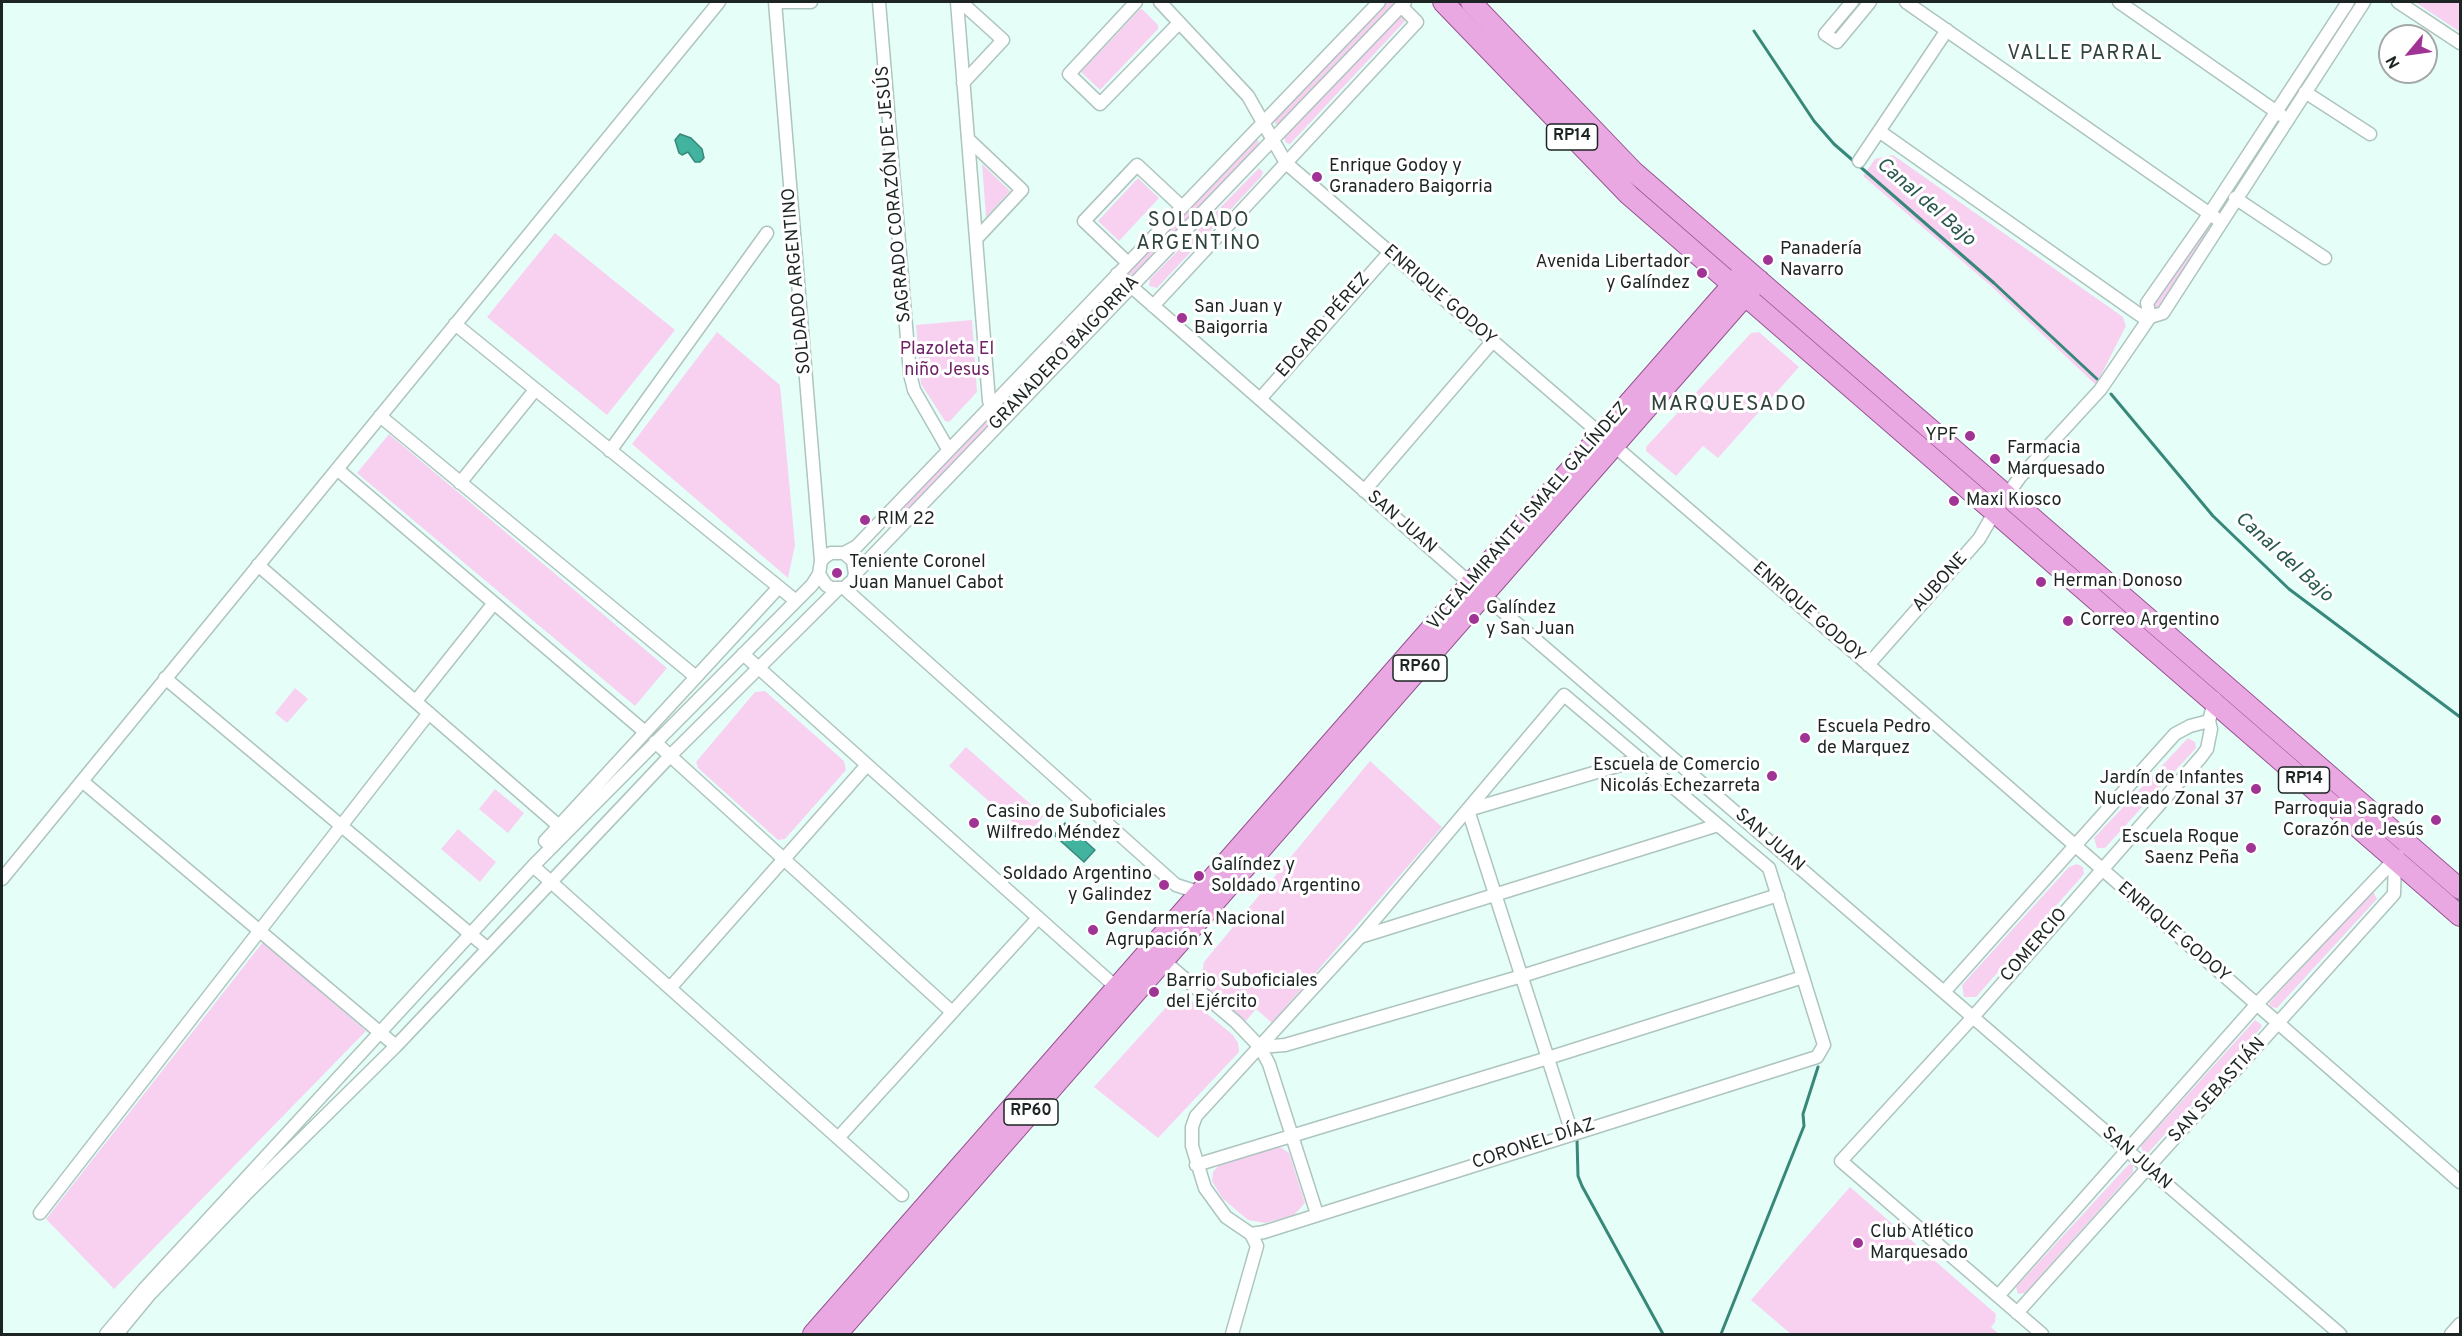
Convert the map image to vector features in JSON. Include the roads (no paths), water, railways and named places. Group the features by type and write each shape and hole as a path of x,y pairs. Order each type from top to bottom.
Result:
{"main road":[{"name":"RP14","path":"1443,2 1602,169 1738,291 2460,916"},
{"name":"RP14","path":"1471,2 1633,171 2460,890"},
{"name":"VICEALMIRANTE ISMAEL GALÍNDEZ","path":"837,1335 1157,955 1200,893 1477,589 1753,274"},
{"path":"1921,450 1935,433"},
{"path":"1944,470 1958,453"},
{"name":"VICEALMIRANTE ISMAEL GALÍNDEZ","path":"813,1335 1116,988 1157,955 1226,890 1477,589"}],"street":[{"path":"2,879 719,2"},
{"path":"775,2 812,2"},
{"name":"SOLDADO ARGENTINO","path":"775,2 820,568"},
{"name":"SAGRADO CORAZÓN DE JESÚS","path":"879,2 910,374 914,390 948,449"},
{"path":"959,2 963,83 989,401 1005,416"},
{"path":"959,2 1003,40 963,83"},
{"path":"1136,2 1069,74 1100,104 1179,22"},
{"name":"ENRIQUE GODOY","path":"1160,2 1248,96 1286,163 1868,665 2277,1025 2460,1182"},
{"name":"GRANADERO BAIGORRIA","path":"820,568 831,553 844,553 857,546 1379,2"},
{"path":"1852,2 1825,34 1837,42 1870,2"},
{"path":"1906,2 2220,220"},
{"path":"2119,2 2287,119"},
{"path":"2332,2 2348,9"},
{"path":"2148,319 2147,303 2210,213 2276,111 2348,9 2364,2"},
{"path":"2398,2 2460,43"},
{"name":"GRANADERO BAIGORRIA","path":"117,1335 150,1294 245,1195 396,1046 670,756 841,588 849,585 855,574 1005,416 1403,4 1417,22 1153,306"},
{"path":"2148,319 2163,313 2220,220 2305,92 2348,9"},
{"path":"1859,161 1947,30"},
{"path":"2305,92 2370,134"},
{"path":"1879,131 2148,319"},
{"path":"968,139 1023,190 976,239"},
{"name":"GRANADERO BAIGORRIA","path":"1128,263 1084,221 1137,165 1182,207"},
{"path":"2235,198 2325,258"},
{"path":"610,451 767,233"},
{"name":"EDGARD PÉREZ","path":"1260,399 1389,253"},
{"name":"SAN JUAN","path":"1117,274 1477,589 2340,1335"},
{"name":"AUBONE","path":"1868,665 1980,539 1994,513 2039,455 2100,390 2148,319"},
{"path":"455,324 796,601"},
{"path":"1364,490 1492,342"},
{"path":"460,483 536,390"},
{"path":"380,416 696,677"},
{"path":"337,469 645,732"},
{"path":"844,553 853,561 855,574"},
{"path":"258,565 559,826"},
{"path":"820,568 826,585 851,592 1172,882 1188,891 1200,893 1226,890"},
{"path":"106,1335 145,1288 533,866 796,601 820,568"},
{"path":"552,847 545,841 779,587"},
{"path":"416,701 495,603"},
{"path":"742,654 1116,988"},
{"path":"165,678 487,948"},
{"path":"2212,701 2226,686"},
{"path":"1196,1165 1548,1058 1803,977 1769,868 1564,695 1360,937 1197,1116 1192,1137 1196,1165 1205,1188 1219,1210 1235,1225 1251,1234 1257,1246 1232,1335"},
{"path":"675,700 702,724"},
{"name":"COMERCIO","path":"1998,1296 1841,1161 1973,1017 2207,749 2211,729 2209,721 2212,701"},
{"path":"40,1213 429,713"},
{"name":"COMERCIO","path":"1944,992 2175,734 2190,726 2209,721"},
{"path":"655,742 952,1012"},
{"path":"1468,810 1641,759"},
{"path":"670,988 867,765"},
{"path":"82,781 396,1046"},
{"path":"1468,810 1572,1133"},
{"path":"1360,937 1719,825"},
{"name":"SAN SEBASTIÁN","path":"1998,1296 2256,1005 2408,844"},
{"name":"SAN SEBASTIÁN","path":"2017,1313 2394,894 2395,860"},
{"path":"533,866 903,1195"},
{"path":"1260,1047 1286,1045 1522,976 1778,895"},
{"path":"838,1138 1038,918"},
{"path":"1157,955 1236,1022 1260,1047 1269,1064 1317,1214"},
{"name":"CORONEL DÍAZ","path":"1251,1234 1817,1058 1824,1045 1803,977"},
{"path":"1256,1256 1281,1226"},
{"path":"1998,1296 2042,1335"},
{"path":"2451,1335 2460,1324"}],"waterway":[{"name":"Canal del Bajo","path":"1754,31 1814,121 1834,144 1994,283 2097,379"},
{"name":"Canal del Bajo","path":"2111,394 2213,516 2289,589 2460,717"},
{"path":"1721,1334 1804,1126 1803,1114 1818,1067"},
{"path":"1577,1139 1578,1176 1582,1186 1663,1334"}],"place":[{"name":"Enrique Godoy y Granadero Baigorria","path":"1317,177"},
{"name":"Panadería Navarro","path":"1768,260"},
{"name":"Avenida Libertador y Galíndez","path":"1702,273"},
{"name":"San Juan y Baigorria","path":"1182,318"},
{"name":"YPF","path":"1970,436"},
{"name":"Farmacia Marquesado","path":"1995,459"},
{"name":"Maxi Kiosco","path":"1954,501"},
{"name":"RIM 22","path":"865,520"},
{"name":"Teniente Coronel Juan Manuel Cabot","path":"837,573"},
{"name":"Herman Donoso","path":"2041,582"},
{"name":"Galíndez y San Juan","path":"1474,619"},
{"name":"Correo Argentino","path":"2068,621"},
{"name":"Escuela Pedro de Marquez","path":"1805,738"},
{"name":"Escuela de Comercio Nicolás Echezarreta","path":"1772,776"},
{"name":"Jardín de Infantes Nucleado Zonal 37","path":"2256,789"},
{"name":"Parroquia Sagrado Corazón de Jesús","path":"2436,820"},
{"name":"Casino de Suboficiales Wilfredo Méndez","path":"974,823"},
{"name":"Escuela Roque Saenz Peña","path":"2251,848"},
{"name":"Galíndez y Soldado Argentino","path":"1199,876"},
{"name":"Soldado Argentino y Galindez","path":"1164,885"},
{"name":"Gendarmería Nacional Agrupación X","path":"1093,930"},
{"name":"Barrio Suboficiales del Ejército","path":"1154,992"},
{"name":"Club Atlético Marquesado","path":"1858,1243"}],"district":[{"name":"VALLE PARRAL","path":"2085,55"},
{"name":"SOLDADO ARGENTINO","path":"1199,234"},
{"name":"MARQUESADO","path":"1729,406"}],"park label":[{"name":"Plazoleta El niño Jesus","path":"947,360"}]}
